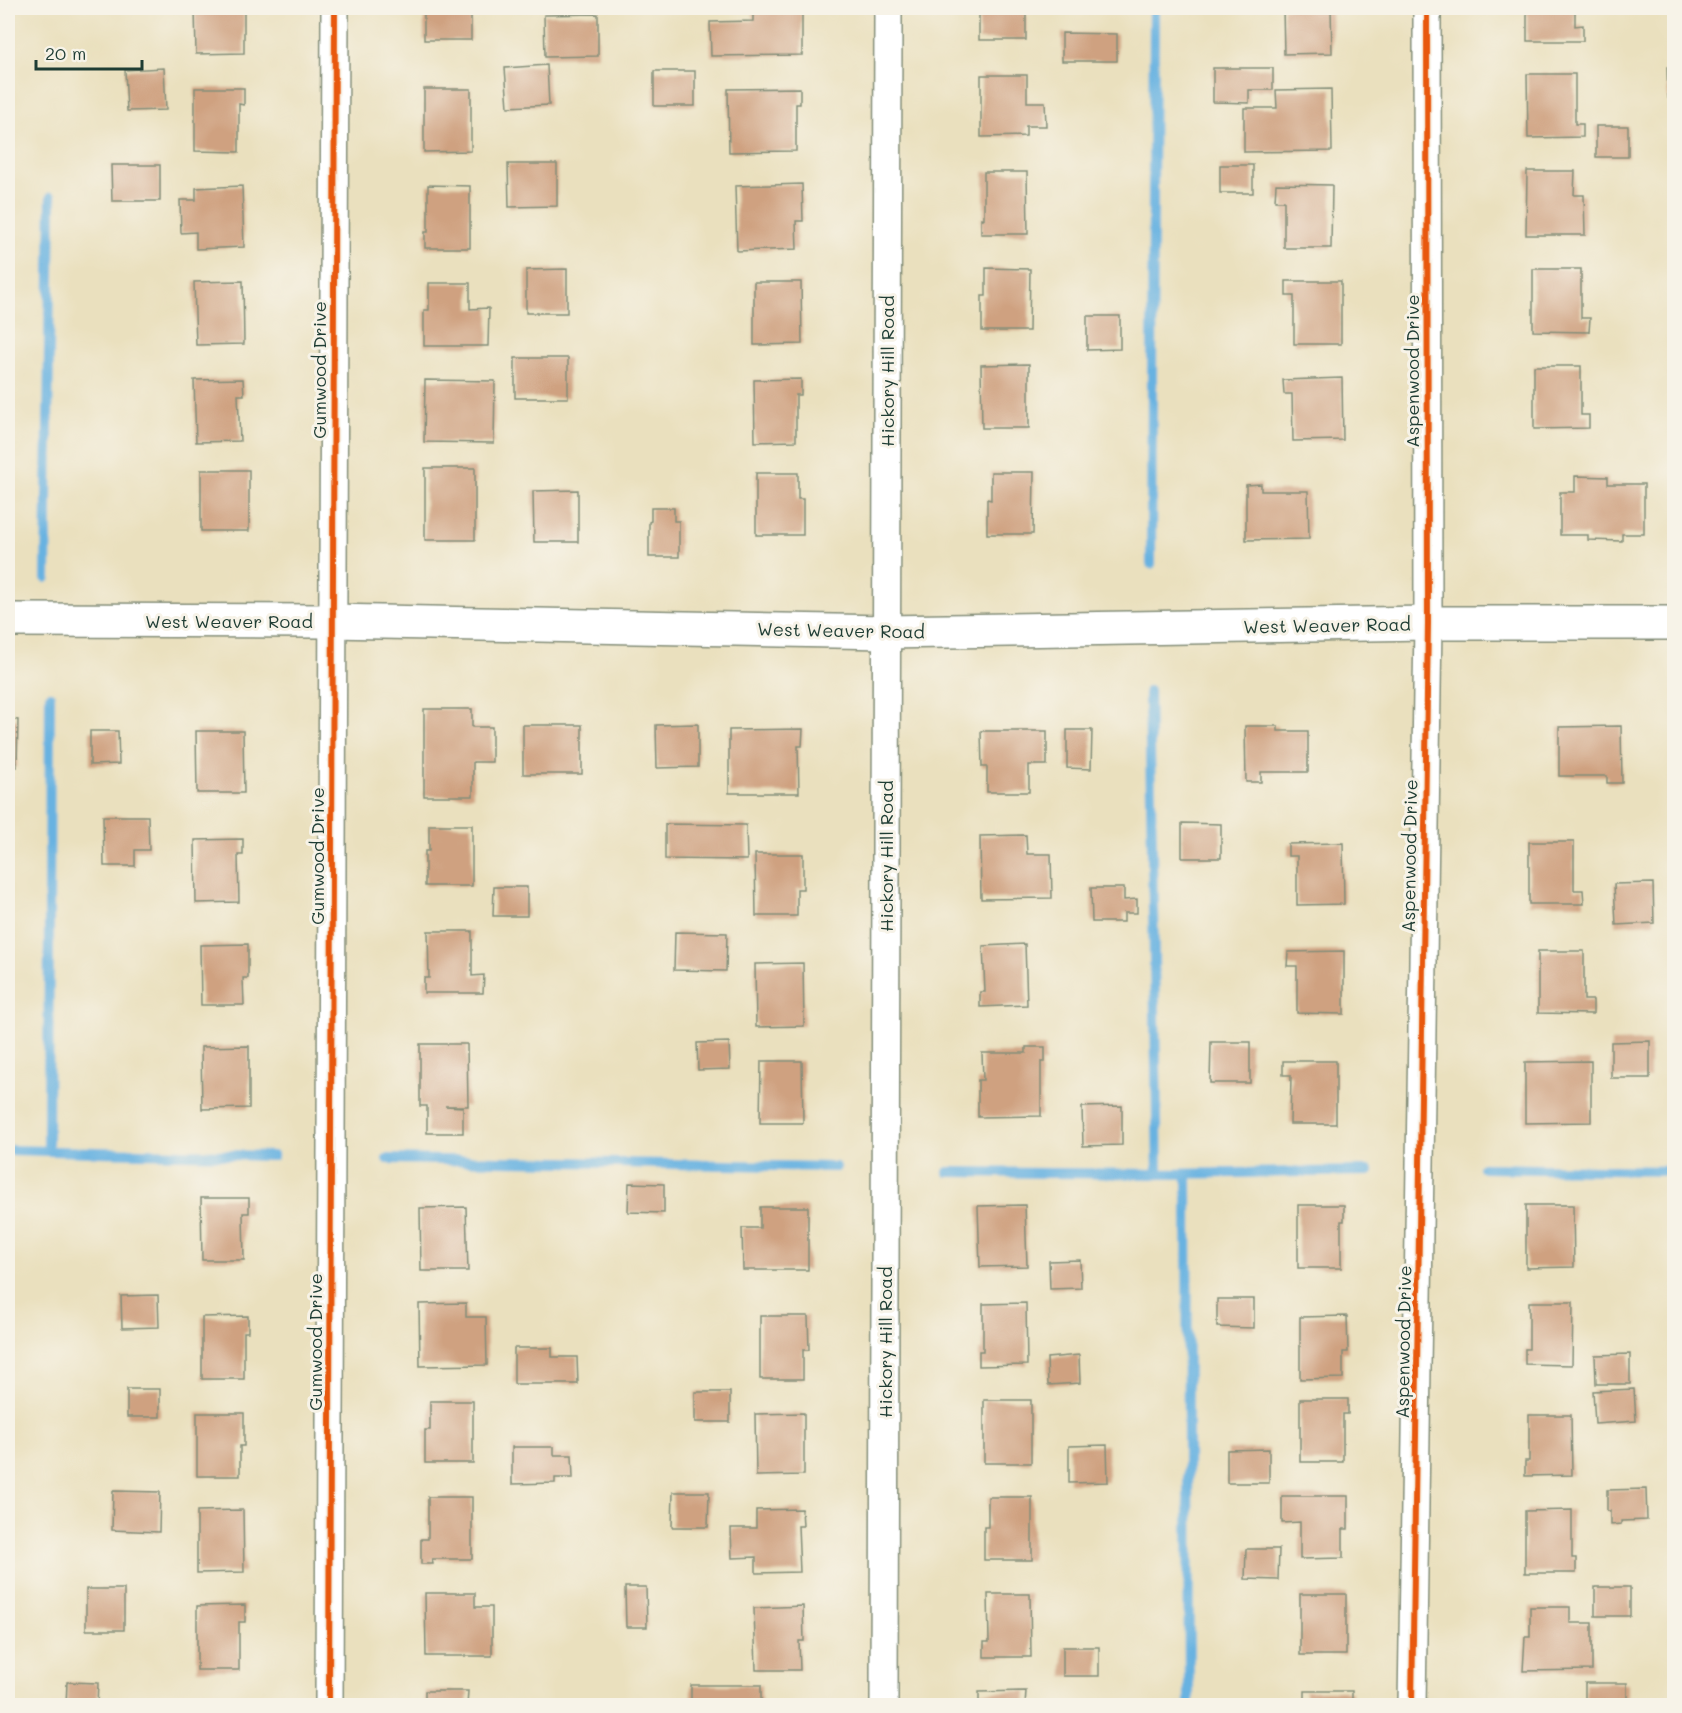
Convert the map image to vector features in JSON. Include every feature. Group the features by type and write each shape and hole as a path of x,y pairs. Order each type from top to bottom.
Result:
{"street":[{"name":"Gumwood Drive","path":"329,1706 335,8"},
{"name":"Hickory Hill Road","path":"884,1706 888,8"},
{"name":"Aspenwood Drive","path":"1412,1706 1428,623 1427,8"},
{"name":"West Weaver Road","path":"8,620 332,621 886,632 1428,623 1674,624"}],"building":[{"path":"195,8 244,8 244,53 196,54"},
{"path":"424,8 471,8 471,40 424,40"},
{"path":"753,8 802,8 802,55 711,56 710,22 753,21"},
{"path":"979,8 1026,8 1026,40 979,40"},
{"path":"1283,8 1331,8 1332,53 1284,54"},
{"path":"1527,8 1575,8 1575,26 1583,25 1583,41 1527,41"},
{"path":"598,14 598,56 545,57 544,15"},
{"path":"1062,33 1117,34 1117,61 1062,61"},
{"path":"547,65 549,105 508,107 505,68"},
{"path":"1667,67 1674,67 1674,98 1668,98"},
{"path":"164,68 166,110 127,111 125,70"},
{"path":"1213,68 1273,68 1273,90 1249,90 1249,103 1213,102"},
{"path":"654,71 695,71 695,106 654,106"},
{"path":"1527,74 1575,74 1575,124 1583,124 1583,137 1528,138"},
{"path":"981,75 1027,75 1027,102 1045,102 1046,126 1026,126 1026,136 981,137"},
{"path":"195,88 244,88 244,105 239,104 239,152 195,151"},
{"path":"800,88 800,104 796,104 796,151 729,152 728,89"},
{"path":"424,89 471,89 471,151 424,152"},
{"path":"1331,89 1332,151 1244,152 1244,108 1277,108 1276,90"},
{"path":"1596,126 1628,126 1628,157 1596,157"},
{"path":"508,164 557,164 557,206 509,207"},
{"path":"111,165 160,165 160,201 112,201"},
{"path":"1220,165 1253,165 1253,193 1220,193"},
{"path":"1527,171 1575,171 1574,195 1584,195 1585,235 1526,235"},
{"path":"984,172 1027,172 1028,234 981,234 981,218 984,219"},
{"path":"802,184 803,221 796,221 797,249 737,251 735,186"},
{"path":"1276,184 1332,185 1331,248 1284,248 1284,201 1275,201"},
{"path":"428,185 470,186 470,248 425,248 425,232 428,232"},
{"path":"242,186 244,247 196,249 196,232 181,233 180,200 196,200 196,188"},
{"path":"986,268 1030,269 1029,331 982,331 982,296 986,296"},
{"path":"567,269 567,313 526,313 526,270"},
{"path":"1533,269 1581,269 1581,318 1590,318 1589,332 1533,331"},
{"path":"243,281 244,344 196,345 194,282"},
{"path":"1286,281 1341,281 1341,344 1294,344 1294,296 1286,296"},
{"path":"754,282 801,282 802,344 754,345"},
{"path":"429,283 470,283 470,309 489,308 488,346 424,346 424,310 429,310"},
{"path":"1087,316 1120,316 1120,349 1087,350"},
{"path":"515,358 568,358 568,398 515,398"},
{"path":"1669,359 1674,359 1674,395 1669,395"},
{"path":"1029,364 1029,428 982,428 981,365"},
{"path":"1534,366 1581,366 1581,415 1589,415 1589,428 1534,429"},
{"path":"1342,378 1343,440 1293,441 1292,394 1284,394 1283,380"},
{"path":"243,379 244,395 238,395 240,441 196,442 194,380"},
{"path":"801,379 801,395 796,395 796,441 755,442 754,380"},
{"path":"425,380 495,381 494,443 424,442"},
{"path":"425,468 475,468 475,540 425,540"},
{"path":"201,470 249,470 249,531 201,531"},
{"path":"991,472 1034,472 1033,534 987,534 987,499 991,500"},
{"path":"756,473 798,473 798,499 803,499 803,535 756,535"},
{"path":"1575,476 1608,477 1608,484 1644,484 1644,534 1622,534 1622,541 1588,540 1588,535 1560,535 1560,492 1575,492"},
{"path":"1261,484 1261,491 1308,491 1309,539 1246,540 1246,485"},
{"path":"578,490 578,542 534,542 533,491"},
{"path":"651,508 674,508 674,521 679,521 679,557 649,557"},
{"path":"424,709 472,709 472,727 492,727 492,762 473,762 473,796 424,796"},
{"path":"8,719 18,720 17,767 8,767"},
{"path":"698,724 698,767 657,768 656,725"},
{"path":"523,725 582,725 582,774 523,774"},
{"path":"1245,726 1278,726 1278,731 1308,731 1308,772 1261,772 1261,782 1246,782"},
{"path":"1621,726 1622,783 1607,783 1607,776 1559,776 1559,727"},
{"path":"803,729 802,746 798,746 799,793 729,793 729,730"},
{"path":"1067,730 1092,730 1091,769 1067,768"},
{"path":"90,731 118,731 119,764 90,765"},
{"path":"196,731 243,731 244,793 197,793"},
{"path":"981,731 1047,731 1047,765 1029,765 1029,792 987,792 987,767 982,767"},
{"path":"103,816 148,816 149,850 135,850 135,866 104,866"},
{"path":"1182,823 1221,824 1221,858 1182,858"},
{"path":"665,824 746,825 747,860 665,859"},
{"path":"429,825 472,825 472,886 425,886 425,851 429,851"},
{"path":"1026,835 1027,854 1051,854 1052,898 981,899 980,836"},
{"path":"243,839 243,855 238,855 239,902 196,903 195,840"},
{"path":"1529,842 1574,842 1574,890 1583,890 1584,904 1529,904"},
{"path":"1343,843 1344,904 1297,905 1297,856 1288,856 1288,844"},
{"path":"755,854 803,854 803,889 797,889 797,916 756,916"},
{"path":"1653,883 1654,923 1616,925 1614,884"},
{"path":"494,887 527,887 527,916 493,916"},
{"path":"1091,888 1124,888 1124,900 1137,899 1137,913 1124,913 1124,922 1092,922"},
{"path":"428,931 472,931 472,976 484,975 483,993 424,993 424,978 429,978"},
{"path":"675,932 727,933 726,971 674,970"},
{"path":"248,944 248,978 243,978 244,1005 201,1005 200,945"},
{"path":"1025,944 1027,1005 980,1007 980,992 985,992 983,946"},
{"path":"1344,951 1344,1014 1297,1013 1297,966 1287,966 1288,952"},
{"path":"1538,951 1584,951 1584,1000 1593,1000 1593,1014 1538,1013"},
{"path":"803,963 804,1026 756,1027 755,964"},
{"path":"1650,1041 1650,1078 1611,1078 1611,1042"},
{"path":"729,1042 730,1069 698,1070 697,1043"},
{"path":"1211,1042 1250,1042 1250,1083 1210,1083"},
{"path":"420,1044 467,1044 468,1106 445,1106 463,1107 463,1133 427,1133 427,1106 420,1106"},
{"path":"249,1046 249,1108 202,1109 201,1047"},
{"path":"1026,1047 1045,1047 1045,1062 1041,1062 1041,1116 978,1117 978,1080 983,1080 982,1053 1026,1053"},
{"path":"761,1061 802,1061 803,1123 760,1123"},
{"path":"1283,1061 1336,1061 1336,1124 1290,1124 1291,1075 1283,1075"},
{"path":"1591,1061 1591,1122 1525,1123 1525,1062"},
{"path":"1122,1106 1122,1145 1083,1146 1082,1107"},
{"path":"629,1183 664,1184 664,1213 628,1212"},
{"path":"201,1198 249,1198 249,1213 243,1213 244,1260 202,1260"},
{"path":"1025,1205 1027,1266 980,1267 978,1206"},
{"path":"1298,1205 1344,1205 1344,1221 1341,1221 1341,1268 1298,1268"},
{"path":"1526,1205 1573,1205 1574,1267 1526,1268"},
{"path":"466,1207 468,1271 421,1271 420,1208"},
{"path":"760,1207 808,1207 808,1270 743,1270 742,1228 760,1228"},
{"path":"1080,1260 1081,1288 1050,1289 1049,1261"},
{"path":"158,1295 159,1327 122,1328 121,1296"},
{"path":"1217,1299 1254,1299 1254,1328 1217,1327"},
{"path":"1529,1302 1573,1302 1572,1365 1525,1364 1525,1349 1529,1349"},
{"path":"466,1303 466,1317 486,1317 487,1365 420,1366 419,1304"},
{"path":"1026,1303 1027,1365 979,1366 979,1351 983,1351 983,1304"},
{"path":"248,1316 248,1332 244,1332 244,1379 202,1379 202,1317"},
{"path":"760,1316 808,1316 809,1350 803,1350 803,1379 760,1379"},
{"path":"1347,1316 1348,1352 1343,1352 1343,1378 1300,1379 1300,1317"},
{"path":"514,1348 552,1348 552,1357 577,1357 578,1384 514,1384"},
{"path":"1630,1354 1630,1384 1596,1384 1595,1355"},
{"path":"1079,1355 1080,1383 1048,1385 1047,1358"},
{"path":"127,1389 160,1389 160,1417 127,1417"},
{"path":"1634,1389 1636,1421 1595,1424 1593,1391"},
{"path":"695,1392 730,1392 730,1422 695,1422"},
{"path":"1300,1399 1348,1399 1348,1414 1343,1414 1343,1462 1300,1462"},
{"path":"984,1400 1031,1400 1031,1463 984,1463"},
{"path":"430,1401 473,1401 473,1463 425,1463 425,1430 430,1430"},
{"path":"197,1413 244,1413 244,1446 240,1446 240,1476 197,1476"},
{"path":"804,1413 804,1475 756,1476 755,1414"},
{"path":"1529,1415 1571,1415 1572,1475 1525,1476 1525,1461 1529,1461"},
{"path":"1107,1445 1108,1482 1069,1483 1069,1446"},
{"path":"512,1447 554,1447 554,1455 572,1455 573,1478 555,1478 555,1483 512,1484"},
{"path":"1269,1449 1269,1483 1227,1483 1227,1450"},
{"path":"1646,1489 1647,1520 1621,1521 1621,1524 1610,1525 1607,1490"},
{"path":"113,1491 160,1492 159,1532 112,1530"},
{"path":"673,1492 709,1492 708,1527 672,1527"},
{"path":"1282,1496 1348,1496 1348,1529 1343,1529 1343,1558 1300,1559 1300,1522 1282,1523"},
{"path":"428,1497 472,1497 472,1559 432,1559 433,1564 421,1564 421,1539 428,1539"},
{"path":"988,1497 1032,1497 1032,1560 984,1560 984,1527 988,1527"},
{"path":"802,1509 803,1526 798,1526 800,1572 756,1573 756,1557 732,1558 731,1528 756,1528 756,1510"},
{"path":"243,1510 244,1572 197,1573 197,1511"},
{"path":"1572,1510 1572,1558 1576,1558 1576,1573 1525,1573 1525,1511"},
{"path":"1246,1549 1279,1549 1278,1580 1245,1579"},
{"path":"625,1587 646,1587 647,1627 626,1627"},
{"path":"1595,1587 1630,1587 1630,1616 1595,1616"},
{"path":"86,1589 124,1589 124,1630 86,1630"},
{"path":"425,1593 475,1593 475,1607 492,1607 492,1656 426,1656"},
{"path":"988,1594 1030,1594 1031,1657 984,1657 984,1642 989,1642"},
{"path":"1300,1594 1346,1594 1346,1655 1300,1655"},
{"path":"245,1605 245,1622 239,1622 239,1670 197,1670 197,1606"},
{"path":"803,1606 804,1641 799,1641 800,1670 756,1670 754,1608"},
{"path":"1530,1607 1570,1607 1570,1623 1592,1623 1592,1670 1523,1671 1525,1637 1530,1637"},
{"path":"1063,1647 1099,1647 1099,1676 1063,1676"},
{"path":"67,1682 98,1683 97,1706 66,1706"},
{"path":"1585,1683 1627,1683 1627,1706 1585,1706"},
{"path":"691,1685 761,1685 761,1706 691,1706"},
{"path":"425,1691 468,1691 467,1706 425,1706"},
{"path":"1026,1691 1025,1706 979,1706 979,1692"},
{"path":"1305,1691 1352,1691 1352,1706 1305,1706"}],"waterway":[{"path":"1151,564 1154,8"},
{"path":"46,578 51,197"},
{"path":"1149,691 1158,1174"},
{"path":"48,1151 50,696"},
{"path":"8,1150 273,1156"},
{"path":"387,1159 836,1167"},
{"path":"1483,1168 1674,1171"},
{"path":"948,1172 1158,1174 1369,1171"},
{"path":"1187,1174 1189,1706"}],"cycle path":[{"path":"329,1706 335,8"},
{"path":"1412,1706 1428,623 1427,8"}]}
